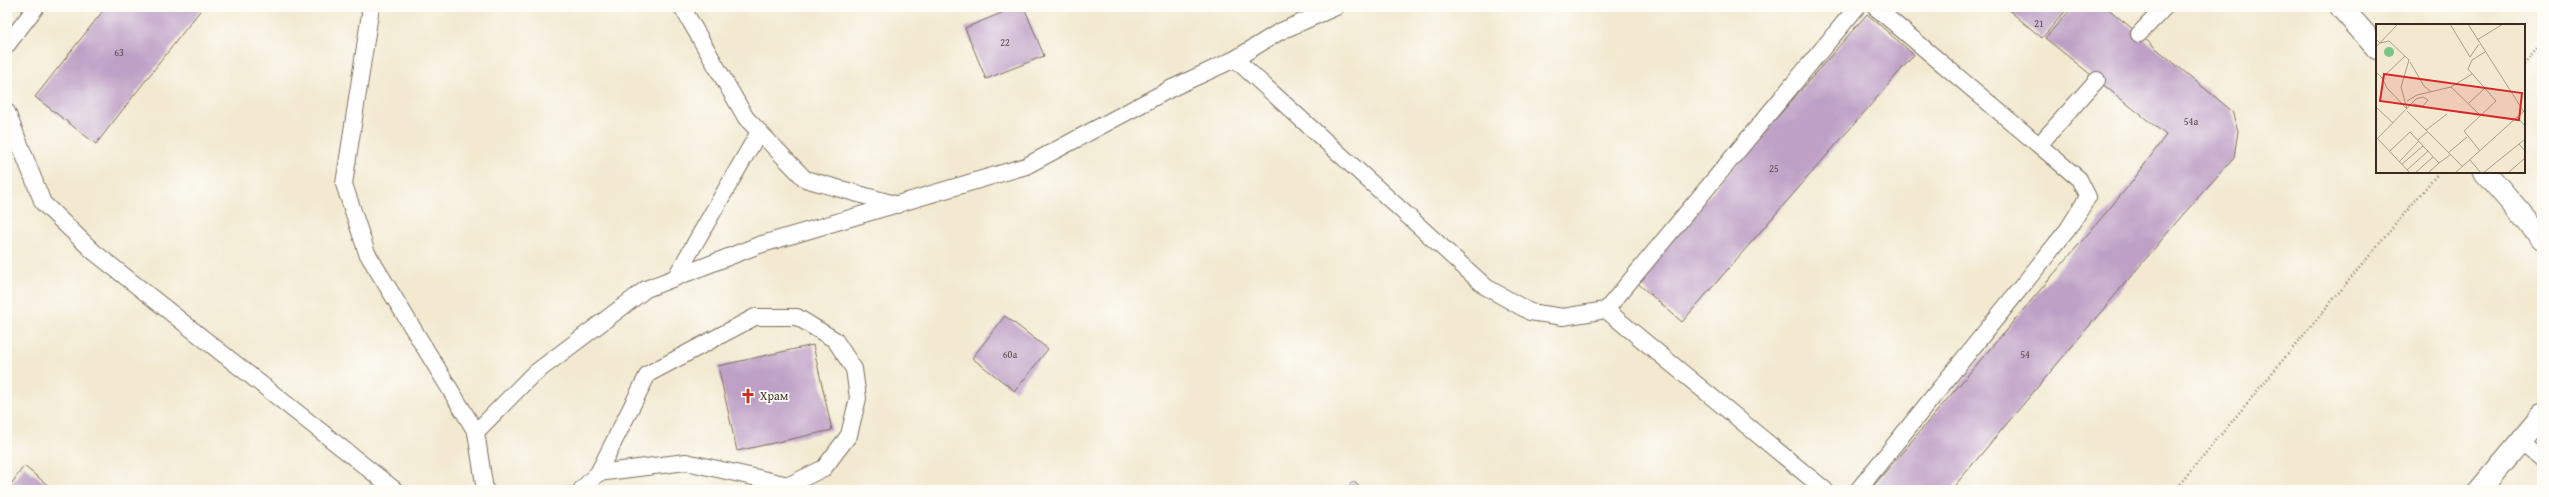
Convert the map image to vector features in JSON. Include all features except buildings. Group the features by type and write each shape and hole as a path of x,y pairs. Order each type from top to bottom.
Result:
{"street":[{"path":"2341,7 2376,47"},
{"path":"2486,173 2542,238"},
{"path":"2480,490 2542,416"}],"lane":[{"path":"7,45 36,7"},
{"path":"371,7 344,184 367,254 476,432 485,490"},
{"path":"682,7 746,118 805,179 898,205"},
{"path":"476,432 531,376 646,289 759,245 1026,166 1172,88 1235,59 1279,32 1336,7"},
{"path":"1235,59 1486,287 1530,312 1563,316 1606,310 1857,7"},
{"path":"1858,490 2068,229 2088,197 2079,179 1875,7"},
{"path":"2139,34 2165,7"},
{"path":"2039,144 2097,80"},
{"path":"7,112 43,203 94,252 396,490"},
{"path":"675,278 759,132"},
{"path":"1606,310 1825,490"},
{"path":"581,490 598,473 648,374 755,317 797,317 835,340 854,369 858,398 849,435 824,468 789,485 686,462 598,473"},
{"path":"2521,442 2542,460"}],"path":[{"path":"2525,64 2542,42"},
{"path":"2175,490 2438,173"}],"place":[{"name":"Храм","path":"748,396"}]}
